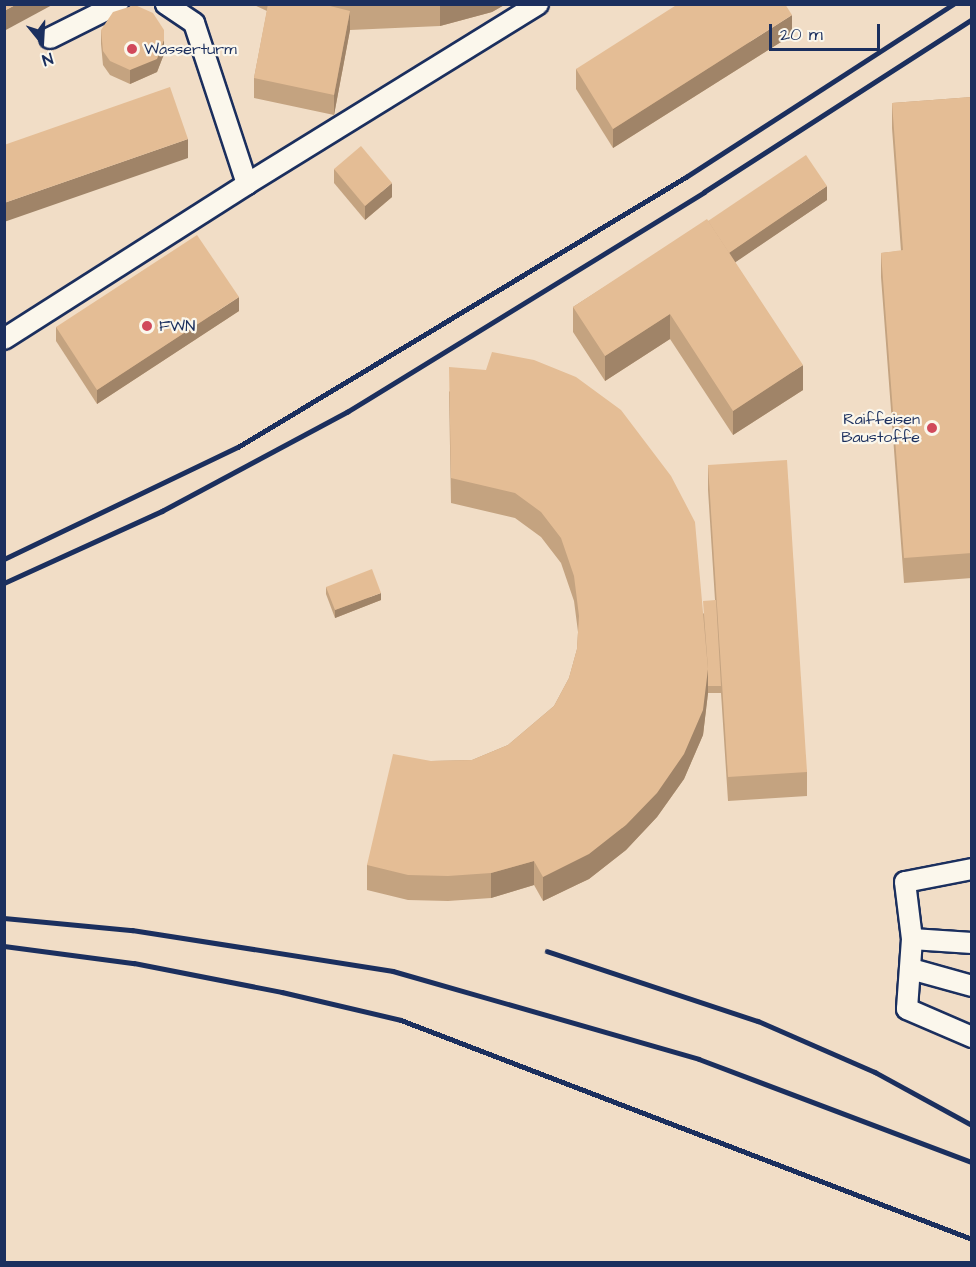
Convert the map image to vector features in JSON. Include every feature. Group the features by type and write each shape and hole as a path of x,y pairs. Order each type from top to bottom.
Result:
{"lane":[{"path":"50,38 118,4"},
{"path":"166,4 194,23 248,184"},
{"path":"4,339 538,4"},
{"path":"972,869 905,882 912,939 907,1009 972,1037"},
{"path":"912,939 972,943"},
{"path":"911,969 972,986"}],"shaded area":[{"path":"5,5 971,5 971,1262 5,1262"}],"building":[{"path":"4,4 17,4 4,11"},
{"path":"268,4 322,4 350,11 334,95 254,78"},
{"path":"344,4 377,4 350,6"},
{"path":"678,4 785,4 792,15 613,129 576,69"},
{"name":"Wasserturm","path":"135,5 153,13 164,30 164,40 157,59 130,70 110,61 103,51 101,30 113,12"},
{"path":"170,87 188,139 4,203 4,145"},
{"name":"Raiffeisen Baustoffe","path":"972,97 972,553 904,558 881,253 903,250 892,103"},
{"path":"361,146 392,183 365,206 334,169"},
{"path":"806,155 827,186 729,253 708,221"},
{"path":"707,219 803,365 733,411 670,314 605,356 573,307"},
{"name":"FWN","path":"197,235 239,297 97,390 56,327"},
{"path":"492,352 534,360 576,377 621,410 671,476 695,522 708,669 703,710 684,754 657,793 626,825 589,854 543,877 534,861 491,873 448,876 408,875 367,865 393,754 431,761 472,760 508,745 554,706 569,678 577,649 579,616 574,576 561,538 541,512 515,493 451,478 449,367 486,370"},
{"path":"787,460 807,772 728,777 708,465"},
{"path":"372,569 381,593 335,610 326,587"},
{"path":"716,600 721,686 708,686 703,601"}],"railway":[{"path":"4,559 238,447 686,177 953,4"},
{"path":"4,583 162,511 347,412 704,192 972,19"},
{"path":"4,918 132,930 393,971 699,1059 972,1162"},
{"path":"4,946 134,963 282,992 401,1020 972,1239"},
{"path":"547,951 758,1021 875,1072 972,1125"}],"place":[{"name":"Wasserturm","path":"132,49"},
{"name":"FWN","path":"147,326"},
{"name":"Raiffeisen Baustoffe","path":"932,428"}]}
